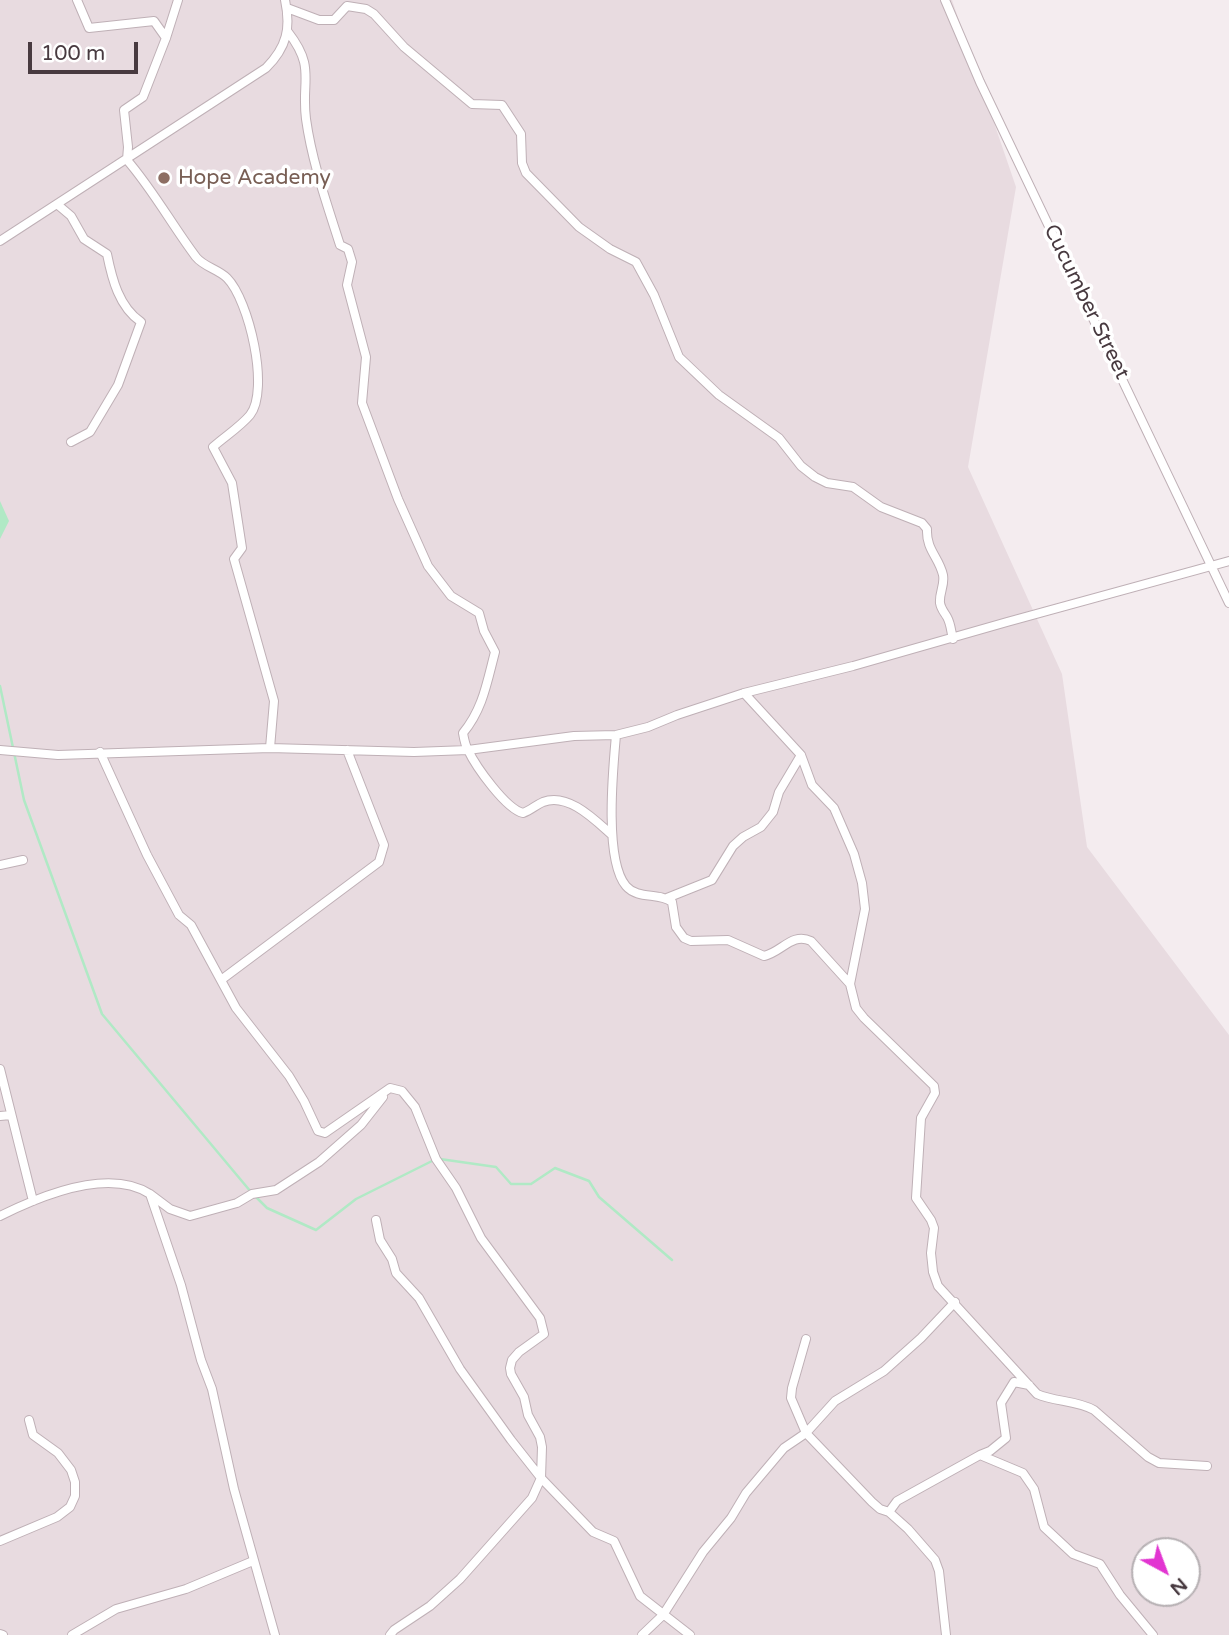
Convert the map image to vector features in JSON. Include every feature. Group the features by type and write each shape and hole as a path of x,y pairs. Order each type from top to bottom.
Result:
{"street":[{"path":"77,0 89,28 154,21 166,38"},
{"path":"178,0 143,97 124,110 127,160 145,181 199,261 228,279 245,311 254,340 260,390 251,414 212,447 232,483 242,548 234,559 274,701 270,748"},
{"name":"Cucumber Street","path":"945,0 980,82 1229,603"},
{"path":"286,4 319,20 334,20 347,6 366,9 387,26 404,47 472,104 502,106 521,134 522,163 526,173 579,227 610,249 636,262 654,295 679,357 690,369 747,417 779,438 801,466 815,477 827,483 853,487 881,507 922,523 927,529 926,540 932,554 943,572 940,599 942,610 949,619 953,639"},
{"path":"0,242 266,68 282,50 288,32 286,4"},
{"path":"288,32 305,60 306,119 322,191 340,245 348,249 352,262 347,285 366,357 362,403 398,499 429,566 451,596 479,613 484,631 495,652 482,704 463,733 468,750 493,787 514,811 523,813 545,802 560,801 587,813 612,835"},
{"path":"58,205 71,216 84,239 107,254 112,281 130,315 141,322 118,385 90,432 71,442"},
{"path":"4,750 73,755 270,748 414,752 468,750 574,736 616,735 648,727 744,693 953,639 1229,561"},
{"path":"744,693 801,755 812,785 834,808 854,854 865,908 850,984 856,1007 934,1086 935,1093 922,1118 916,1198 934,1227 931,1253 938,1286 1029,1385 1045,1398 1085,1405 1094,1410 1148,1457 1159,1463 1207,1466"},
{"path":"616,735 612,835 621,877 625,885 640,894 667,898 712,880 733,846 761,827 773,812 779,792 801,755"},
{"path":"221,980 379,862 384,845 347,750"},
{"path":"100,752 147,855 179,915 191,925 246,1024 289,1076 318,1131 324,1133 336,1127 390,1088 402,1091 415,1107 436,1158 456,1188 481,1238 540,1318 544,1328 541,1337 519,1352 510,1367 542,1447 541,1478 532,1498 460,1579 390,1635"},
{"path":"0,865 23,860"},
{"path":"667,898 674,906 676,927 680,934 691,941 728,940 764,956 796,938 804,938 811,941 850,984"},
{"path":"0,1069 33,1201"},
{"path":"0,1216 33,1201 74,1188 94,1185 137,1186 170,1209 190,1216 237,1203 252,1194 276,1190 319,1162 361,1125 390,1088"},
{"path":"0,1116 11,1115"},
{"path":"150,1194 212,1389 234,1489 275,1635"},
{"path":"376,1220 380,1240 397,1273 419,1298 460,1369 541,1478 593,1532 614,1541 640,1596 690,1635"},
{"path":"642,1635 663,1615 703,1552 731,1518 746,1493 784,1448 806,1433 835,1401 884,1371 935,1325 955,1302"},
{"path":"806,1339 791,1394 806,1433 872,1502 889,1512 908,1529 935,1560 939,1571 946,1635"},
{"path":"889,1512 897,1501 990,1451 1006,1438 1001,1403 1014,1382 1029,1385"},
{"path":"0,1541 57,1517 70,1507 75,1496 75,1482 71,1470 58,1453 33,1434 29,1420"},
{"path":"979,1455 1023,1473 1034,1489 1044,1527 1073,1553 1100,1564 1153,1635"},
{"path":"72,1635 116,1609 186,1588 253,1561"}],"shaded area":[{"path":"0,0 952,0 1016,187 968,467 1062,674 1087,847 1229,1035 1229,1635 0,1635"},
{"path":"0,501 9,521 0,539"}],"waterway":[{"path":"0,686 24,800 102,1014 251,1192"},
{"path":"440,1159 496,1167 511,1184 531,1184 555,1168 589,1181 599,1197 672,1260"},
{"path":"256,1197 267,1208 316,1230 356,1199 434,1160"}],"place":[{"name":"Hope Academy","path":"164,178"}]}
